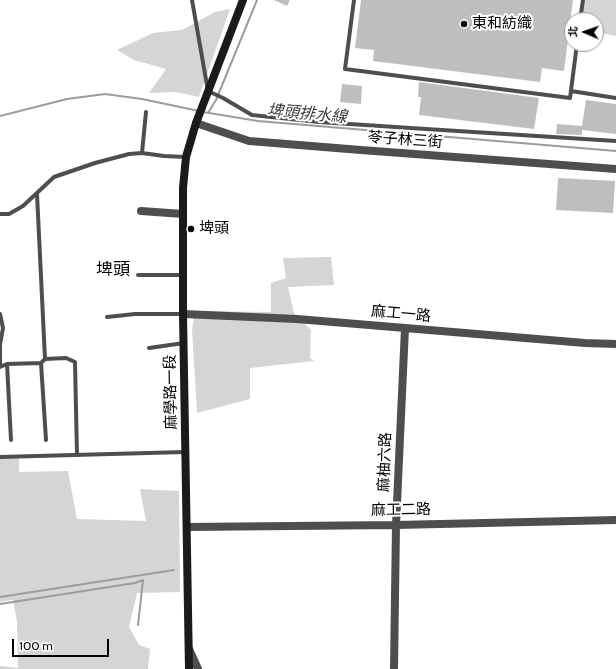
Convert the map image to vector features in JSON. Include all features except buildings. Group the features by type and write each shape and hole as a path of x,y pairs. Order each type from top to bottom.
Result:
{"main road":[{"path":"208,91 243,0"},
{"name":"麻學路一段","path":"189,669 183,314 183,188 186,157 197,120 208,91"}],"street":[{"name":"苓子林三街","path":"197,120 249,141 616,169"},
{"path":"141,211 183,214"},
{"name":"麻工一路","path":"183,314 298,319 585,343 616,344"},
{"name":"麻柚六路","path":"394,669 396,525 405,328"},
{"name":"麻工二路","path":"187,527 396,525 616,520"},
{"path":"189,649 198,669"}],"lane":[{"path":"192,0 208,91 252,115 319,122 616,141"},
{"path":"354,0 346,69 570,98 576,52"},
{"path":"581,12 583,0"},
{"path":"571,91 616,98"},
{"path":"142,153 146,112"},
{"path":"0,214 9,214 23,206 54,177 95,163 129,154 142,153 186,157"},
{"path":"37,194 45,359"},
{"path":"138,275 183,275"},
{"path":"0,314 2,328 0,367 7,364 41,362 45,359 66,358 75,362 77,455"},
{"path":"107,317 135,314 183,314"},
{"path":"149,348 184,343"},
{"path":"41,362 46,440"},
{"path":"7,364 11,440"},
{"path":"0,457 186,452"}],"shaded area":[{"path":"584,0 616,0 616,36 604,34 604,12 583,12"},
{"path":"230,9 199,97 176,92 149,93 166,69 134,60 117,50 153,33 182,30 215,12"},
{"path":"331,257 334,285 288,287 294,313 311,330 310,358 314,361 250,368 250,399 197,413 192,330 195,311 271,312 271,283 286,278 283,258"},
{"path":"0,457 19,457 19,472 68,471 77,519 146,521 140,489 179,491 180,592 137,593 129,627 139,645 150,649 148,669 0,669 0,666 18,668 17,622 13,600 0,602"}],"waterway":[{"path":"208,113 216,100 257,0"},
{"name":"埤頭排水線","path":"0,116 67,99 105,94 142,99 199,111"},
{"name":"埤頭排水線","path":"203,112 258,121 616,151"},
{"path":"0,597 174,570"},
{"path":"0,604 135,583 143,580 138,625"}],"place":[{"name":"東和紡織","path":"464,24"},
{"name":"埤頭","path":"191,229"}],"district":[{"name":"埤頭","path":"113,270"}]}
